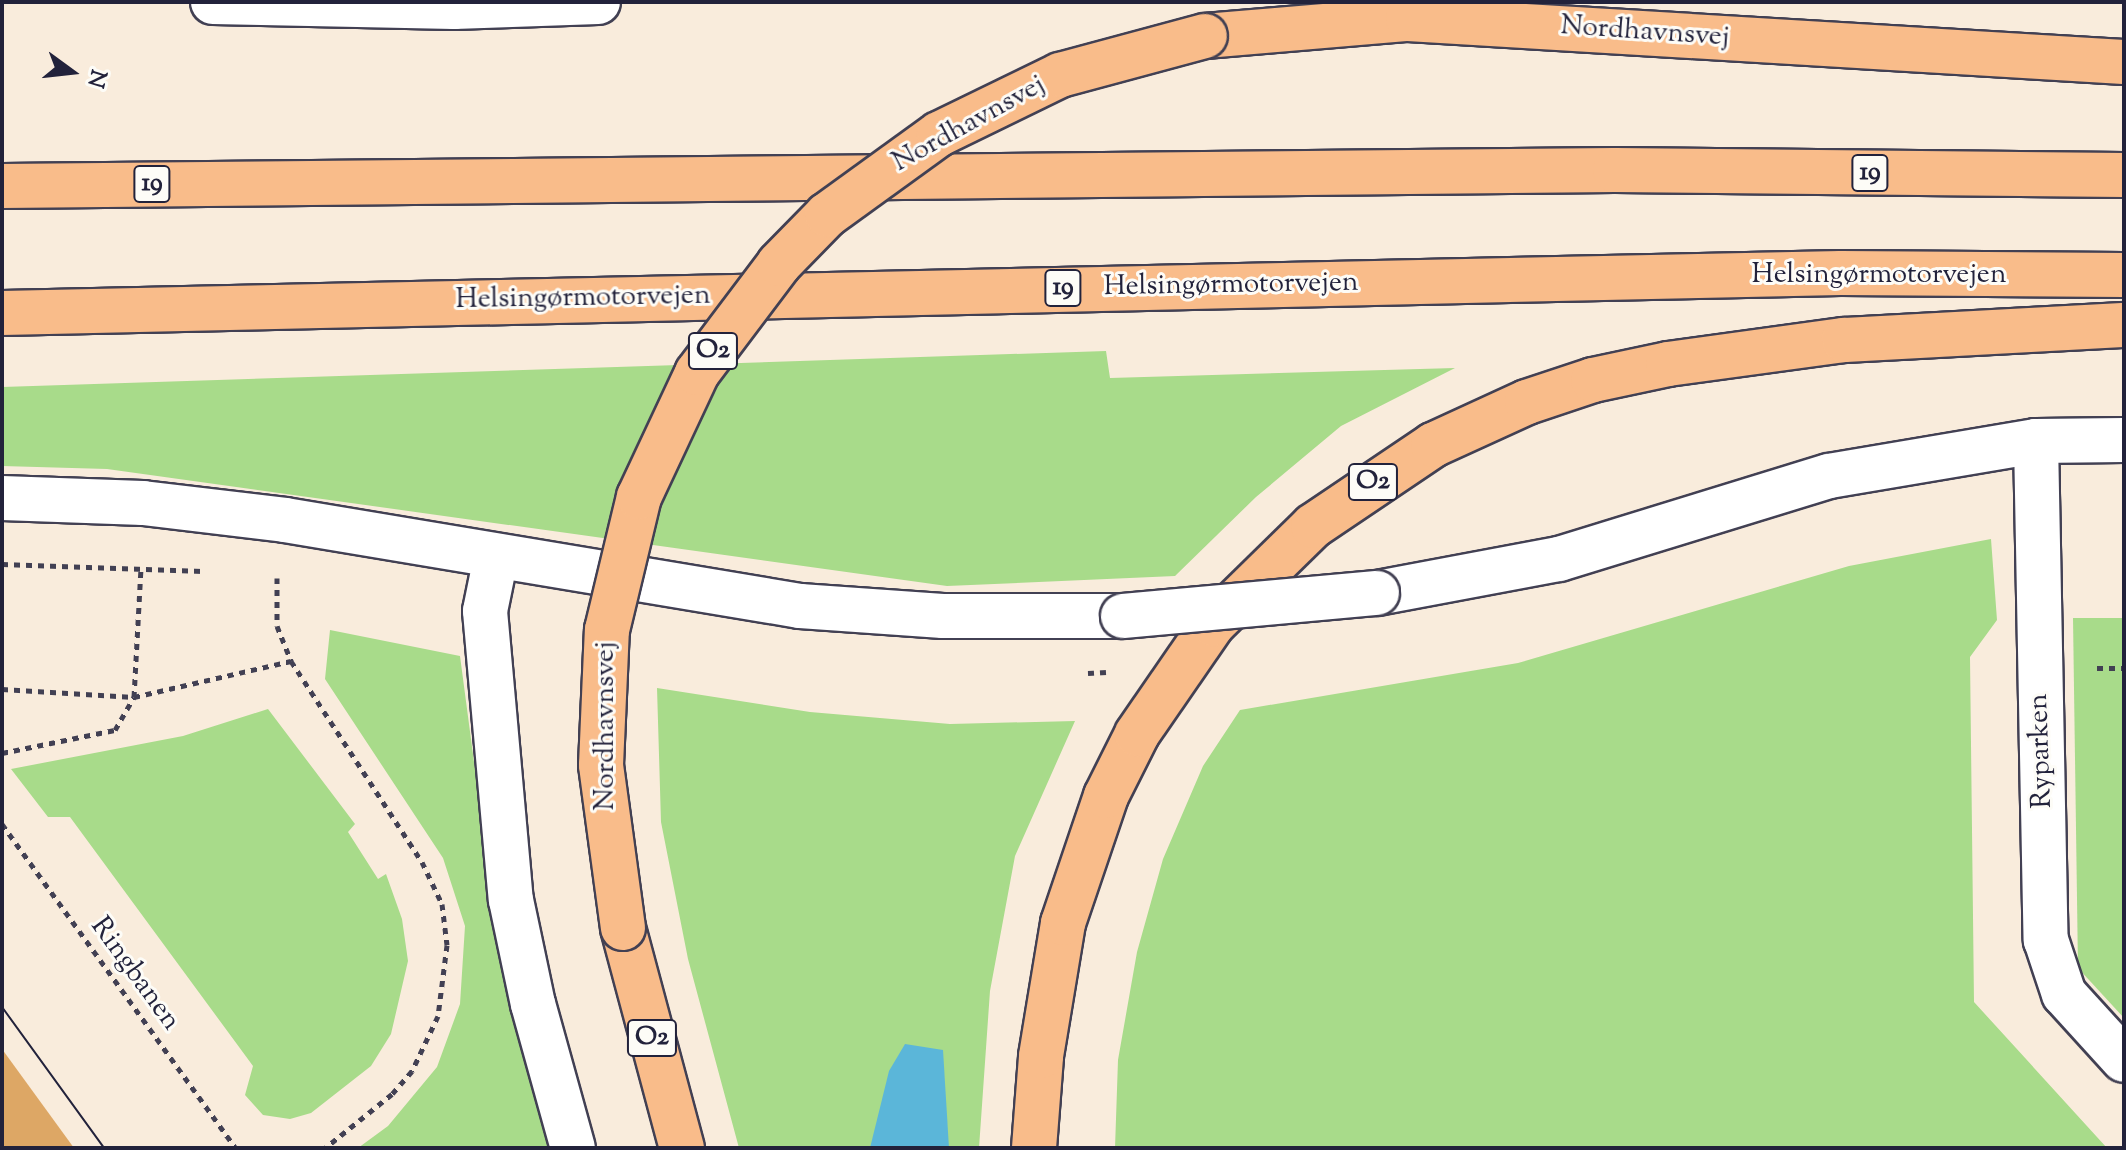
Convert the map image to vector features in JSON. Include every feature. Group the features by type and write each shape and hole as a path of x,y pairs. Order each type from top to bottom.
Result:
{"highway":[{"name":"Nordhavnsvej","path":"682,1148 623,928 601,765 607,630 639,497 697,373 736,318 798,244 837,207 927,141 997,102 1060,75 1205,36 1408,19 2124,62"},
{"name":"19","path":"2,186 1615,170 2124,175"},
{"name":"Helsingørmotorvejen","path":"2,313 1841,273 2124,275"},
{"name":"O2","path":"1034,1148 1041,1056 1058,949 1106,796 1137,734 1213,624 1313,526 1433,445 1527,402 1593,380 1668,364 1844,340 2124,325"}],"street":[{"path":"213,2 454,7 598,2"},
{"path":"2,498 143,503 238,514 800,606 943,616 1123,616 1377,593 1559,559 1829,476 2036,441 2124,440"},
{"name":"Ryparken","path":"2036,441 2046,940 2064,994 2118,1047"},
{"path":"496,557 485,611 511,900 533,1004 573,1148"}],"path":[{"path":"2,564 208,571"},
{"path":"6,752 115,730 134,697 141,569"},
{"path":"263,576 277,578 277,626 291,661 422,862 442,904 447,945 438,1016 412,1071 392,1094 325,1148"},
{"path":"2,689 134,697 291,661"},
{"name":"Ringbanen","path":"2,824 236,1148"}],"green space":[{"path":"1106,351 1110,378 1455,368 1341,426 1256,497 1175,576 947,586 107,469 2,466 2,387"},
{"path":"1991,539 1997,620 1970,657 1974,1002 2107,1148 1115,1148 1118,1060 1137,952 1163,859 1203,766 1240,710 1518,663 1849,566"},
{"path":"2073,618 2124,618 2124,1018 2078,968"},
{"path":"330,630 460,656 501,966 549,1148 358,1148 388,1126 437,1067 460,1004 465,926 443,858 325,679"},
{"path":"657,688 810,712 950,724 1075,721 1015,856 990,991 979,1148 739,1148 688,959 661,822"},
{"path":"268,709 355,824 348,832 378,879 386,874 402,919 408,961 391,1034 371,1066 311,1113 290,1119 263,1115 245,1095 253,1066 70,817 48,817 11,769 183,736"}],"water":[{"path":"905,1044 943,1050 949,1148 870,1148 889,1071"}],"building":[{"path":"2,1049 74,1148 2,1148"}],"tram line":[{"path":"2,1007 104,1148"}]}
